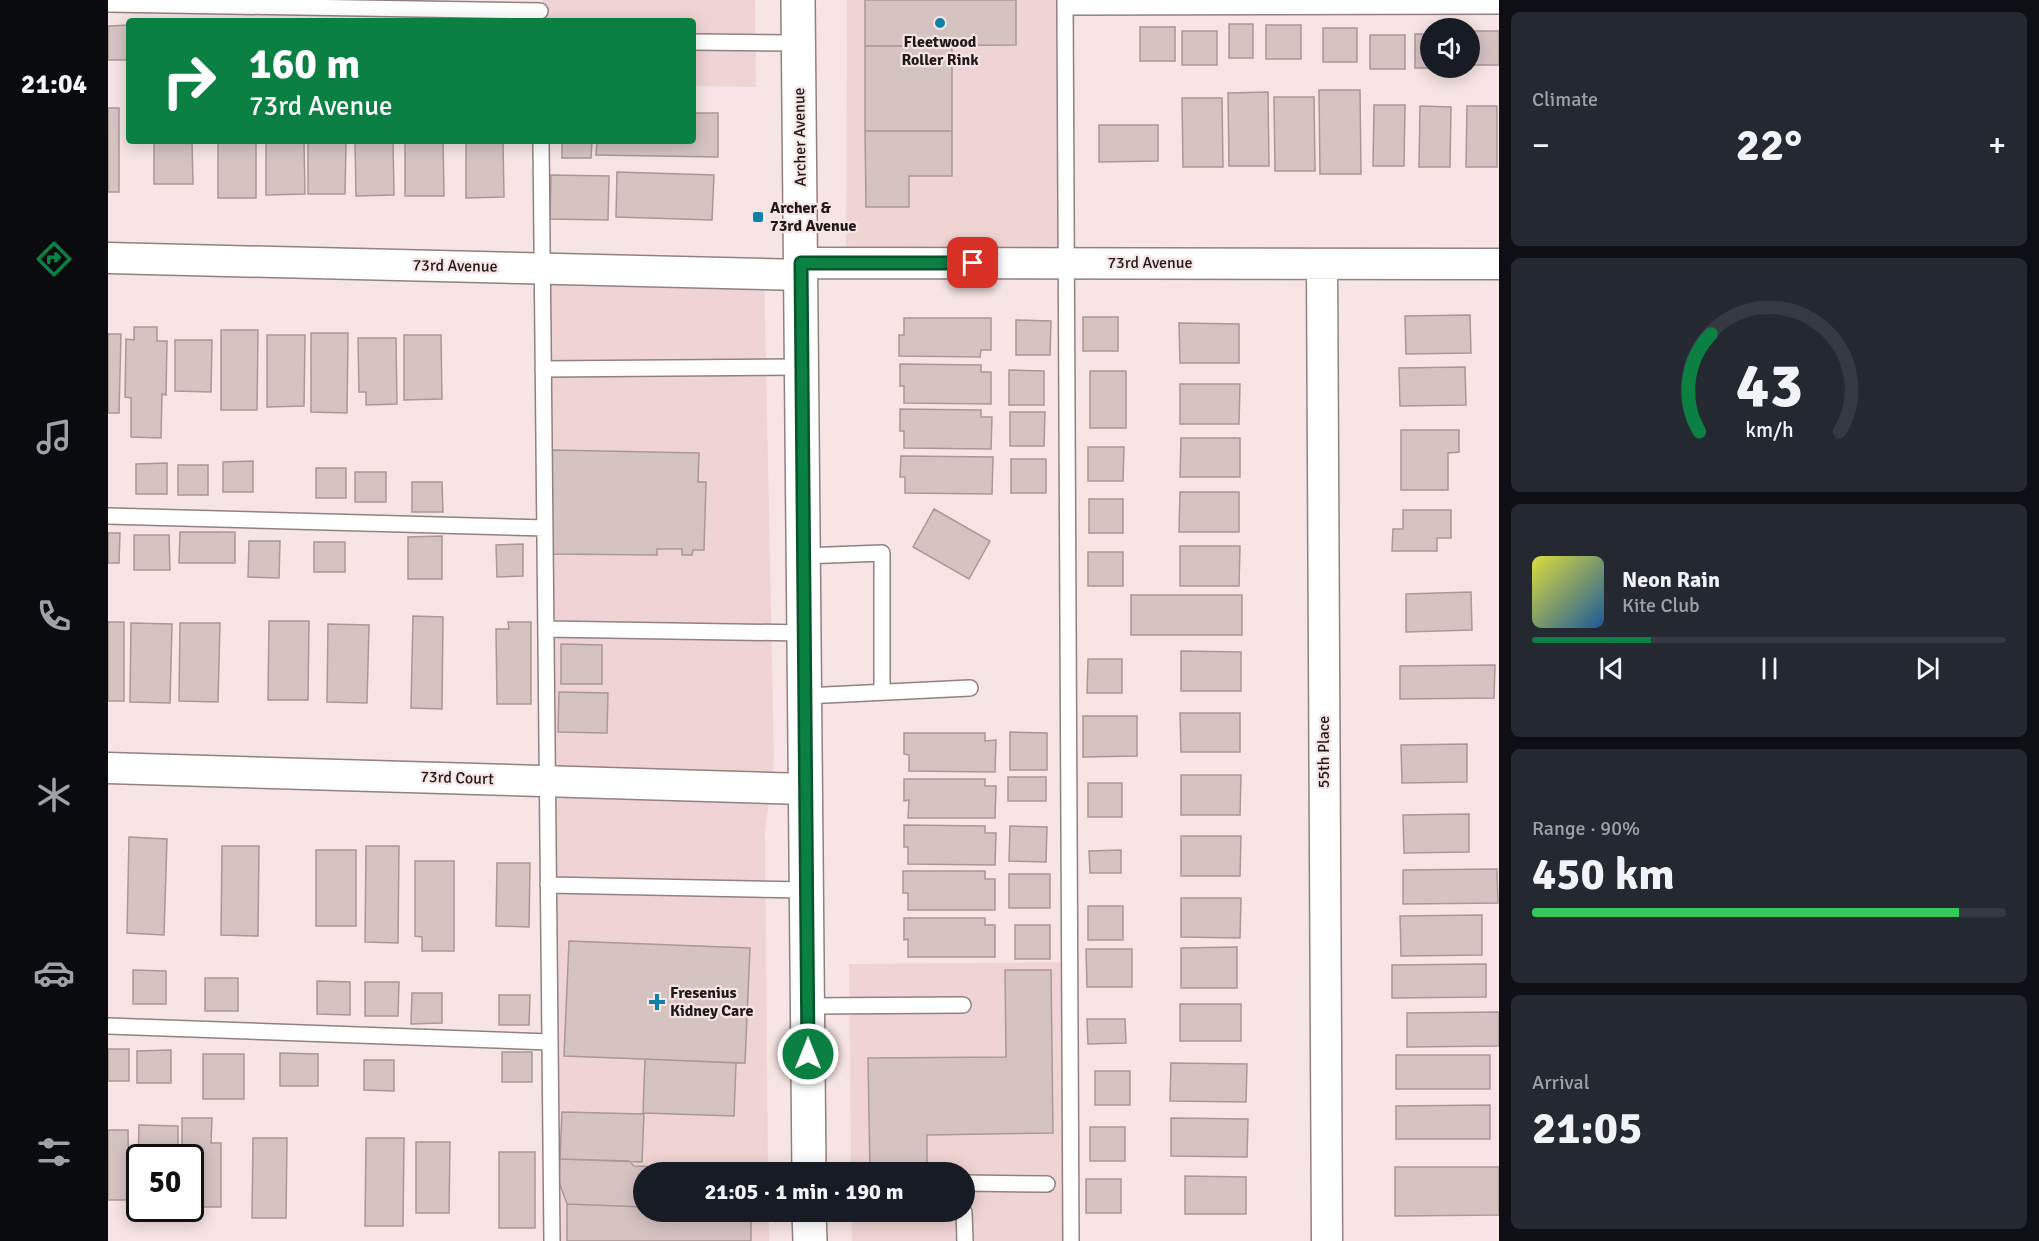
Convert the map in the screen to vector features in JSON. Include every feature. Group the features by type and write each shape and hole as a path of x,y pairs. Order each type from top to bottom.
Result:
{"main road":[{"name":"Archer Avenue","path":"798,0 809,1162"},
{"path":"809,1222 810,1241"}],"street":[{"name":"73rd Avenue","path":"108,258 542,268 801,269 1067,263 1499,264"},
{"name":"55th Place","path":"1322,264 1327,1241"},
{"name":"73rd Court","path":"108,768 805,789"}],"lane":[{"path":"108,4 540,11"},
{"path":"1071,1241 1065,4 1499,6"},
{"path":"696,42 798,43"},
{"path":"541,144 552,1241"},
{"path":"543,369 802,367"},
{"path":"108,516 545,528"},
{"path":"803,556 882,553 882,692"},
{"path":"546,630 804,633"},
{"path":"805,696 970,688"},
{"path":"548,885 806,890"},
{"path":"807,1006 963,1005"},
{"path":"108,1026 550,1042"},
{"path":"975,1184 1047,1184"},
{"path":"964,1222 965,1241"}],"shaded area":[{"path":"543,0 755,0 756,87 696,86 696,18 543,18"},
{"path":"847,0 1062,0 1062,256 846,255"},
{"path":"540,265 764,269 774,761 765,832 768,1162 633,1162 633,1222 769,1222 769,1241 553,1241"},
{"path":"1066,962 1068,1241 852,1241 851,1222 975,1222 975,1162 851,1162 849,964"}],"building":[{"name":"Fleetwood Roller Rink","path":"865,0 1016,0 1016,45 865,46"},
{"path":"1229,24 1253,24 1253,58 1229,58"},
{"path":"126,25 126,60 108,60 108,26"},
{"path":"1266,25 1301,25 1301,59 1266,59"},
{"path":"1140,27 1175,27 1175,61 1140,61"},
{"path":"1323,28 1357,28 1357,62 1323,62"},
{"path":"1182,31 1217,31 1217,65 1182,65"},
{"path":"1480,31 1499,31 1499,65 1480,65"},
{"path":"1415,34 1420,34 1420,68 1415,68"},
{"path":"1370,35 1405,35 1405,69 1370,69"},
{"path":"865,46 952,46 952,131 865,131"},
{"path":"1319,90 1360,90 1361,174 1320,174"},
{"path":"1268,92 1269,166 1229,166 1228,93"},
{"path":"1274,97 1314,97 1315,171 1275,171"},
{"path":"1182,98 1222,98 1223,167 1183,167"},
{"path":"1374,105 1405,105 1404,166 1373,166"},
{"path":"1420,106 1451,107 1450,167 1419,167"},
{"path":"1467,106 1497,106 1497,167 1466,167"},
{"path":"108,108 119,108 119,192 108,192"},
{"path":"696,113 718,113 718,157 596,155 597,144 696,144"},
{"path":"1099,125 1158,125 1158,161 1099,162"},
{"path":"865,131 952,131 952,176 909,176 909,207 866,207"},
{"path":"154,144 192,144 193,184 154,184"},
{"path":"218,144 256,144 256,198 218,198"},
{"path":"266,144 304,144 305,194 266,195"},
{"path":"308,144 346,144 345,194 308,194"},
{"path":"355,144 393,144 394,195 356,196"},
{"path":"405,144 443,144 444,196 405,196"},
{"path":"466,144 503,144 504,197 466,198"},
{"path":"562,144 592,144 591,158 562,158"},
{"path":"617,172 714,175 712,220 616,217"},
{"path":"551,175 609,176 608,220 550,219"},
{"path":"1470,315 1471,353 1406,354 1405,316"},
{"path":"1083,317 1118,317 1118,351 1083,351"},
{"path":"904,318 991,318 991,350 981,350 980,357 899,356 899,335 904,335"},
{"path":"1016,320 1051,321 1050,355 1016,355"},
{"path":"1179,323 1239,324 1239,363 1180,363"},
{"path":"134,327 157,327 157,341 167,341 166,395 162,394 161,438 131,437 131,398 125,397 126,339 134,340"},
{"path":"221,330 258,330 257,410 221,410"},
{"path":"311,333 348,333 347,413 311,412"},
{"path":"108,334 121,334 119,413 108,413"},
{"path":"267,335 305,335 304,406 267,407"},
{"path":"404,335 441,335 442,399 404,400"},
{"path":"358,338 396,338 397,404 366,405 366,392 359,392"},
{"path":"175,340 212,340 211,392 175,391"},
{"path":"900,364 981,365 981,372 991,372 991,404 904,403 904,386 900,386"},
{"path":"1465,367 1466,405 1400,406 1399,368"},
{"path":"1009,370 1044,371 1044,405 1009,405"},
{"path":"1090,371 1126,371 1126,428 1090,428"},
{"path":"1180,384 1240,384 1239,424 1180,424"},
{"path":"900,409 981,410 981,417 992,417 991,449 904,448 904,431 900,431"},
{"path":"1010,412 1045,412 1044,446 1010,446"},
{"path":"1401,430 1459,430 1459,452 1448,453 1448,490 1401,490"},
{"path":"1181,438 1240,438 1240,477 1180,477"},
{"path":"1088,447 1124,447 1123,481 1088,481"},
{"path":"552,450 699,453 698,482 706,482 704,550 693,550 692,555 682,555 682,549 657,549 657,555 551,554"},
{"path":"901,456 993,457 992,494 905,493 905,477 900,477"},
{"path":"1011,459 1046,459 1046,493 1011,493"},
{"path":"253,461 253,492 223,492 223,462"},
{"path":"167,463 167,494 136,494 136,464"},
{"path":"178,465 208,465 208,495 178,495"},
{"path":"316,468 346,468 346,498 316,498"},
{"path":"355,472 386,472 386,502 355,502"},
{"path":"412,482 442,482 443,512 412,512"},
{"path":"1180,492 1239,492 1239,532 1179,532"},
{"path":"1089,499 1123,499 1123,533 1089,533"},
{"path":"934,509 990,541 969,579 913,547"},
{"path":"1403,510 1451,510 1451,538 1437,538 1437,551 1392,551 1393,529 1403,529"},
{"path":"180,532 235,532 235,563 179,563"},
{"path":"108,533 120,533 119,563 108,563"},
{"path":"134,535 169,535 170,570 134,570"},
{"path":"442,536 442,579 408,579 408,537"},
{"path":"249,541 280,541 279,578 248,577"},
{"path":"314,542 345,542 345,572 314,572"},
{"path":"523,544 523,576 497,577 496,545"},
{"path":"1180,546 1240,546 1239,586 1180,586"},
{"path":"1088,552 1123,552 1123,586 1088,586"},
{"path":"1471,592 1472,630 1406,632 1406,594"},
{"path":"1131,595 1242,595 1242,635 1131,635"},
{"path":"413,616 443,617 442,709 411,708"},
{"path":"269,621 309,621 308,700 268,700"},
{"path":"108,622 124,622 124,701 108,701"},
{"path":"508,622 531,622 531,704 497,704 496,629 509,629"},
{"path":"131,623 172,624 170,703 130,702"},
{"path":"180,623 220,623 218,702 179,701"},
{"path":"328,624 369,625 367,703 327,702"},
{"path":"561,644 602,645 602,684 561,684"},
{"path":"1181,651 1241,652 1241,691 1181,691"},
{"path":"1088,659 1122,659 1122,693 1087,693"},
{"path":"1495,665 1494,698 1400,699 1400,666"},
{"path":"559,692 608,693 607,733 558,732"},
{"path":"1180,713 1240,713 1240,752 1181,752"},
{"path":"1083,716 1137,716 1137,756 1083,757"},
{"path":"1010,732 1047,733 1047,770 1010,770"},
{"path":"904,733 985,733 985,741 996,740 995,772 909,771 909,755 904,754"},
{"path":"1467,744 1467,782 1402,783 1401,745"},
{"path":"1181,775 1241,775 1240,815 1181,815"},
{"path":"1008,777 1046,777 1046,801 1008,801"},
{"path":"904,779 985,779 985,786 996,786 995,818 908,818 909,800 904,801"},
{"path":"1088,783 1122,783 1122,817 1088,817"},
{"path":"1469,814 1469,852 1404,853 1403,815"},
{"path":"904,825 985,826 985,833 996,833 995,865 908,864 908,847 904,847"},
{"path":"1010,826 1047,827 1046,862 1009,861"},
{"path":"1181,836 1241,836 1240,876 1181,876"},
{"path":"129,837 167,839 164,935 127,933"},
{"path":"222,846 259,846 258,936 221,935"},
{"path":"366,846 399,846 398,943 365,942"},
{"path":"316,850 356,850 356,926 316,926"},
{"path":"1121,850 1121,873 1090,873 1089,851"},
{"path":"415,861 454,861 454,951 422,951 422,937 415,936"},
{"path":"497,863 530,863 529,927 496,926"},
{"path":"1497,869 1498,903 1403,904 1403,870"},
{"path":"903,871 985,871 985,879 995,879 995,910 908,910 908,893 903,893"},
{"path":"1009,874 1050,874 1050,908 1009,908"},
{"path":"1181,898 1241,898 1240,938 1181,937"},
{"path":"1088,906 1123,906 1123,940 1088,940"},
{"path":"1482,915 1482,955 1401,956 1400,916"},
{"path":"904,918 985,918 985,925 995,925 995,957 908,957 908,939 904,940"},
{"path":"1015,925 1050,925 1050,959 1015,959"},
{"name":"Fresenius Kidney Care","path":"569,941 750,948 745,1063 564,1056"},
{"path":"1237,947 1237,988 1181,988 1181,948"},
{"path":"1086,949 1132,949 1132,987 1087,987"},
{"path":"1486,964 1486,997 1392,998 1392,965"},
{"path":"133,970 166,971 166,1004 133,1004"},
{"path":"1005,970 1051,970 1053,1133 927,1135 927,1162 870,1162 868,1058 1006,1057"},
{"path":"205,978 238,978 238,1011 205,1011"},
{"path":"317,981 350,982 350,1015 317,1014"},
{"path":"365,982 399,982 398,1016 365,1016"},
{"path":"412,993 442,993 442,1023 411,1024"},
{"path":"499,995 530,995 529,1025 499,1025"},
{"path":"1180,1004 1241,1004 1241,1041 1180,1041"},
{"path":"1499,1012 1499,1046 1407,1047 1407,1013"},
{"path":"1087,1019 1125,1019 1126,1043 1088,1044"},
{"path":"108,1049 129,1049 129,1081 108,1081"},
{"path":"171,1050 171,1083 137,1083 137,1051"},
{"path":"502,1052 532,1052 532,1082 502,1082"},
{"path":"280,1053 318,1054 318,1086 280,1086"},
{"path":"203,1054 244,1054 244,1099 203,1099"},
{"path":"1396,1055 1490,1055 1490,1089 1396,1089"},
{"path":"645,1059 736,1063 734,1116 643,1113"},
{"path":"364,1060 394,1060 394,1091 364,1090"},
{"path":"1171,1063 1247,1064 1246,1102 1170,1101"},
{"path":"1095,1071 1130,1071 1130,1105 1095,1105"},
{"path":"1490,1105 1490,1139 1396,1139 1396,1106"},
{"path":"562,1112 644,1114 642,1162 560,1159"},
{"path":"182,1118 212,1118 211,1143 221,1143 221,1207 204,1207 204,1144 182,1144"},
{"path":"1171,1118 1248,1119 1247,1157 1171,1156"},
{"path":"139,1125 178,1126 178,1144 139,1144"},
{"path":"1090,1127 1125,1127 1125,1161 1090,1161"},
{"path":"108,1130 128,1130 126,1200 108,1200"},
{"path":"253,1138 287,1138 286,1218 252,1218"},
{"path":"366,1138 404,1138 403,1226 365,1226"},
{"path":"416,1142 450,1142 449,1213 416,1213"},
{"path":"499,1152 535,1152 535,1228 499,1228"},
{"path":"560,1159 629,1161 633,1165 633,1207 567,1204 559,1182"},
{"path":"1395,1167 1499,1167 1499,1215 1395,1216"},
{"path":"1185,1176 1246,1177 1246,1214 1185,1214"},
{"path":"1086,1179 1121,1179 1121,1213 1086,1213"},
{"path":"567,1204 633,1207 633,1222 751,1222 751,1241 567,1241"}],"place":[{"name":"Fleetwood Roller Rink","path":"940,23"},
{"name":"Archer & 73rd Avenue","path":"758,217"},
{"name":"Fresenius Kidney Care","path":"657,1002"}],"route":[{"path":"808,1054 801,263 973,263"}]}
